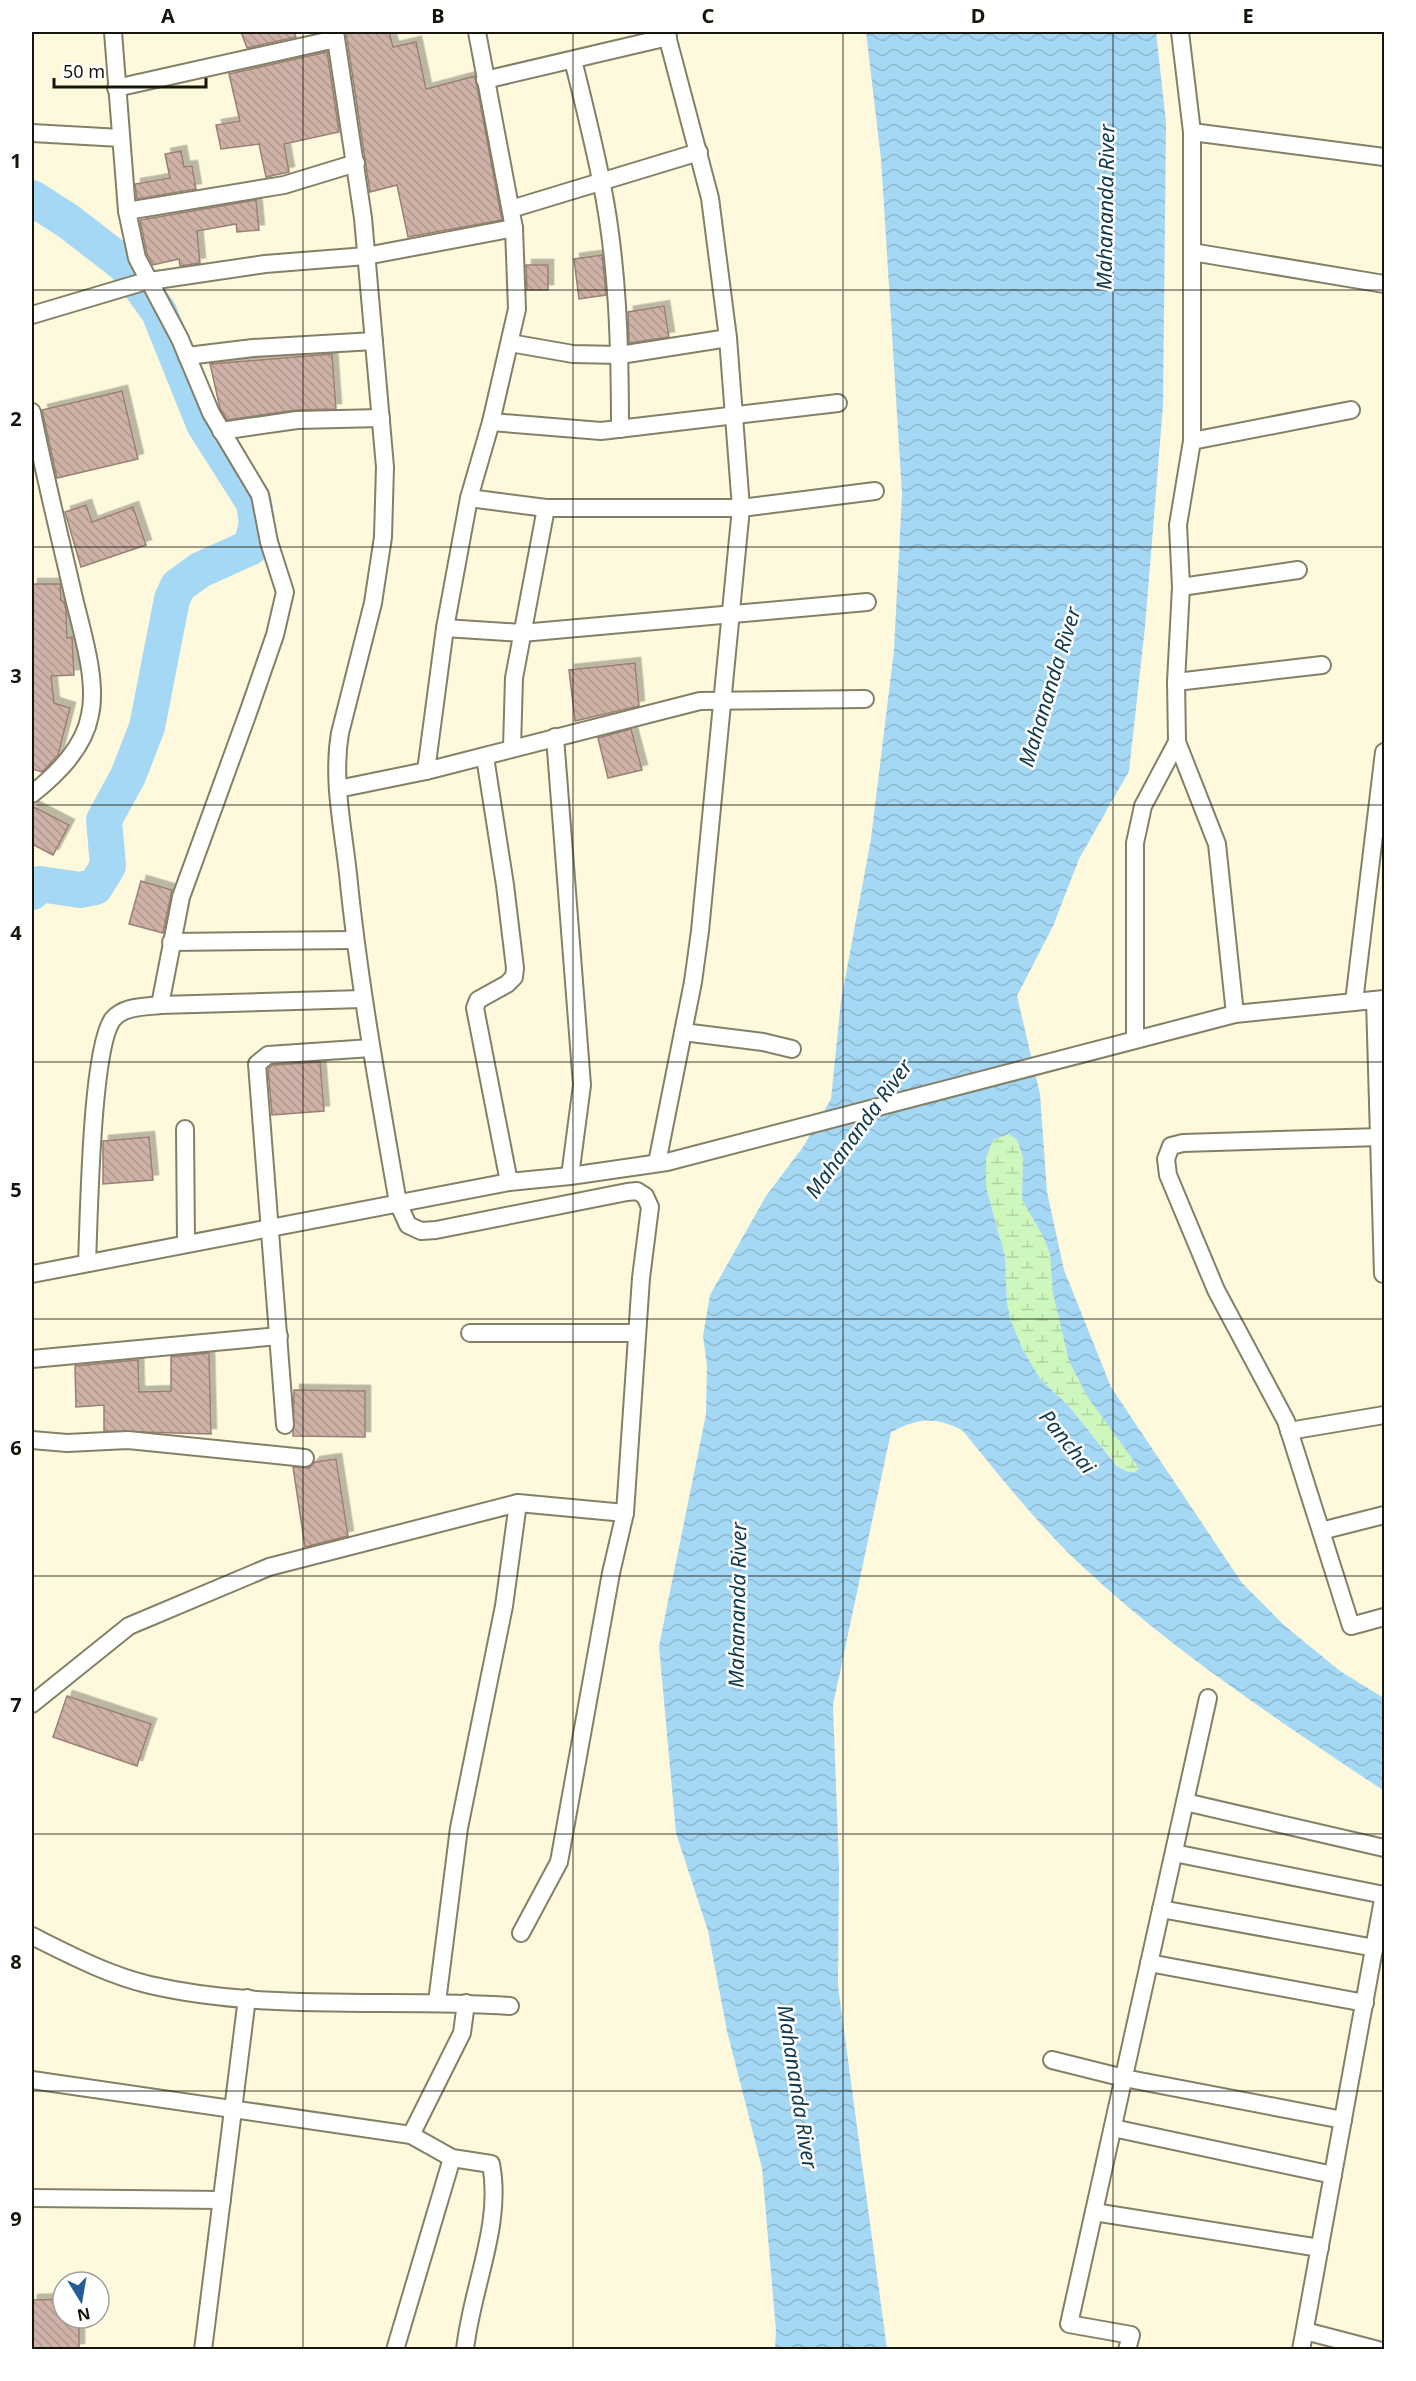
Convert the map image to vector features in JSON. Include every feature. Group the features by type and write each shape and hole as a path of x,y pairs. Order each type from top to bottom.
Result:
{"street":[{"path":"113,32 128,211 141,283 187,356 211,413 260,495 269,542 285,592 275,634 181,897 160,1005"},
{"path":"426,771 445,628 469,498 491,422 517,309 514,228 477,32"},
{"path":"1180,32 1192,132 1192,441 1178,525 1180,587 1176,682 1177,742 1217,844 1235,1014"},
{"path":"485,80 573,60 667,34 710,198 736,417 741,508 700,931 657,1163"},
{"path":"116,88 335,35 356,162 385,466 382,537 373,603 336,752 338,789 353,940 362,999 398,1203 408,1225 421,1231 436,1230 637,1191 645,1196 650,1207 637,1333 625,1513 611,1573 559,1862 521,1933"},
{"path":"573,60 602,181 616,291 620,355 620,429"},
{"path":"1192,132 1384,158"},
{"path":"32,133 121,138"},
{"path":"511,209 699,152"},
{"path":"128,211 284,185 356,162"},
{"path":"32,315 141,283 265,264 366,256 514,228"},
{"path":"1192,252 1384,284"},
{"path":"510,343 573,354 620,355 728,338"},
{"path":"187,356 253,348 374,341"},
{"path":"491,422 601,431 736,417 838,403"},
{"path":"1192,441 1351,410"},
{"path":"32,412 88,657 91,713 86,733 72,754 58,772 32,794"},
{"path":"221,430 297,420 381,418"},
{"path":"469,498 546,508 741,508 875,491"},
{"path":"512,748 514,678 546,508"},
{"path":"1180,587 1298,570"},
{"path":"445,628 522,633 867,602"},
{"path":"1176,682 1322,665"},
{"path":"338,789 485,757 512,748 700,701 865,699"},
{"path":"555,737 582,1085 570,1176"},
{"path":"1135,1039 1135,843 1143,806 1177,742"},
{"path":"1354,1002 1384,752"},
{"path":"485,757 505,885 514,977 507,984 478,1000 475,1008 509,1182"},
{"path":"171,942 353,940"},
{"path":"87,1263 98,1073 106,1031 114,1018 124,1011 160,1005 362,999"},
{"path":"32,1274 186,1242 509,1182 570,1176 674,1160 1235,1014 1380,1000 1383,1274"},
{"path":"683,1032 764,1042 792,1049"},
{"path":"285,1425 257,1064 268,1055 371,1048"},
{"path":"185,1129 186,1242"},
{"path":"1380,1137 1183,1143 1171,1146 1167,1153 1168,1175 1215,1290 1289,1431 1351,1626 1384,1617"},
{"path":"470,1333 637,1333"},
{"path":"32,1359 279,1336"},
{"path":"1289,1431 1384,1414"},
{"path":"32,1440 67,1443 128,1440 305,1458"},
{"path":"32,1704 129,1626 258,1572 518,1503 625,1513"},
{"path":"437,2002 459,1828 504,1606 518,1503"},
{"path":"1321,1531 1384,1515"},
{"path":"1127,2349 1131,2335 1070,2324 1208,1698"},
{"path":"1185,1802 1384,1848"},
{"path":"1174,1853 1384,1894 1301,2349"},
{"path":"1161,1909 1375,1948"},
{"path":"32,1936 92,1965 149,1985 211,1995 510,2006"},
{"path":"1149,1963 1365,2003"},
{"path":"203,2349 247,1998"},
{"path":"411,2135 462,2033 466,2003"},
{"path":"1052,2060 1124,2078 1343,2120"},
{"path":"32,2080 411,2135 452,2158 491,2164 494,2181 489,2231 468,2317 465,2349"},
{"path":"1113,2128 1333,2175"},
{"path":"395,2349 452,2158"},
{"path":"32,2198 222,2200"},
{"path":"1094,2212 1320,2248"},
{"path":"1305,2331 1378,2349"}],"green space":[{"path":"1010,1134 1017,1140 1023,1157 1022,1200 1043,1236 1050,1254 1070,1361 1139,1468 1135,1472 1128,1472 1118,1466 1068,1405 1041,1380 1023,1350 1011,1321 1007,1303 1005,1256 986,1187 986,1158 993,1140"}],"water":[{"path":"866,32 1156,32 1166,122 1163,406 1145,627 1129,771 1079,859 1053,926 1017,996 1040,1094 1047,1192 1064,1270 1111,1387 1242,1583 1285,1626 1340,1671 1384,1698 1384,1791 1229,1685 1117,1598 1050,1534 962,1430 943,1422 926,1421 910,1424 891,1432 833,1705 839,1866 838,1986 887,2349 775,2349 776,2331 762,2168 727,2031 708,1931 676,1833 659,1646 706,1414 707,1365 703,1336 710,1295 766,1196 803,1147 831,1099 841,1001 871,839 894,650 902,494 881,159","holes":["1009,1134 1017,1140 1023,1157 1022,1200 1043,1236 1050,1254 1053,1293 1069,1361 1087,1396 1139,1468 1135,1472 1128,1472 1117,1466 1068,1405 1041,1380 1023,1350 1011,1321 1007,1303 1005,1256 986,1187 986,1158 993,1140"]}],"building":[{"path":"241,32 294,32 296,37 247,48"},
{"path":"346,32 389,32 393,47 416,42 426,89 475,76 502,220 408,237 397,185 370,192"},
{"path":"327,52 339,132 284,144 289,172 266,177 259,144 221,149 216,125 240,121 229,74"},
{"path":"181,151 184,167 192,166 196,189 137,199 135,184 170,178 165,154"},
{"path":"256,200 259,230 237,232 236,224 197,231 200,263 180,266 179,259 153,265 147,254 140,220"},
{"path":"602,255 606,295 579,299 574,259"},
{"path":"526,265 548,265 548,290 527,290"},
{"path":"664,306 669,337 629,343 628,312"},
{"path":"332,354 336,409 296,410 227,420 220,408 210,364"},
{"path":"122,391 138,459 57,478 42,410"},
{"path":"86,505 92,522 133,507 146,545 81,567 65,512"},
{"path":"32,584 60,584 61,600 66,610 67,638 72,637 74,675 51,676 54,703 70,708 58,755 42,772 32,769"},
{"path":"635,663 639,706 575,721 569,670"},
{"path":"631,729 642,770 608,778 598,738"},
{"path":"32,806 69,825 53,855 32,844"},
{"path":"141,881 172,890 163,933 129,924"},
{"path":"320,1062 324,1111 272,1115 268,1069 272,1065"},
{"path":"149,1137 153,1180 103,1184 103,1141"},
{"path":"209,1353 211,1434 104,1431 104,1405 76,1407 75,1366 138,1360 139,1392 171,1391 171,1357"},
{"path":"294,1390 365,1391 365,1437 293,1436"},
{"path":"336,1459 348,1536 305,1547 293,1467 309,1468 315,1462"},
{"path":"67,1696 151,1724 137,1766 53,1737"},
{"path":"51,2299 51,2330 79,2330 79,2349 32,2349 32,2300"}],"waterway":[{"path":"32,198 68,221 125,265 159,312 204,424 254,503 257,523 251,547 200,570 178,586 172,599 147,727 128,776 104,820 108,866 95,887 80,890 40,884 32,892"}],"water label":[{"name":"Mahananda River","path":"1106,207"},
{"name":"Mahananda River","path":"1050,687"},
{"name":"Mahananda River","path":"859,1129"},
{"name":"Panchai","path":"1067,1442"},
{"name":"Mahananda River","path":"738,1605"},
{"name":"Mahananda River","path":"797,2087"}]}
